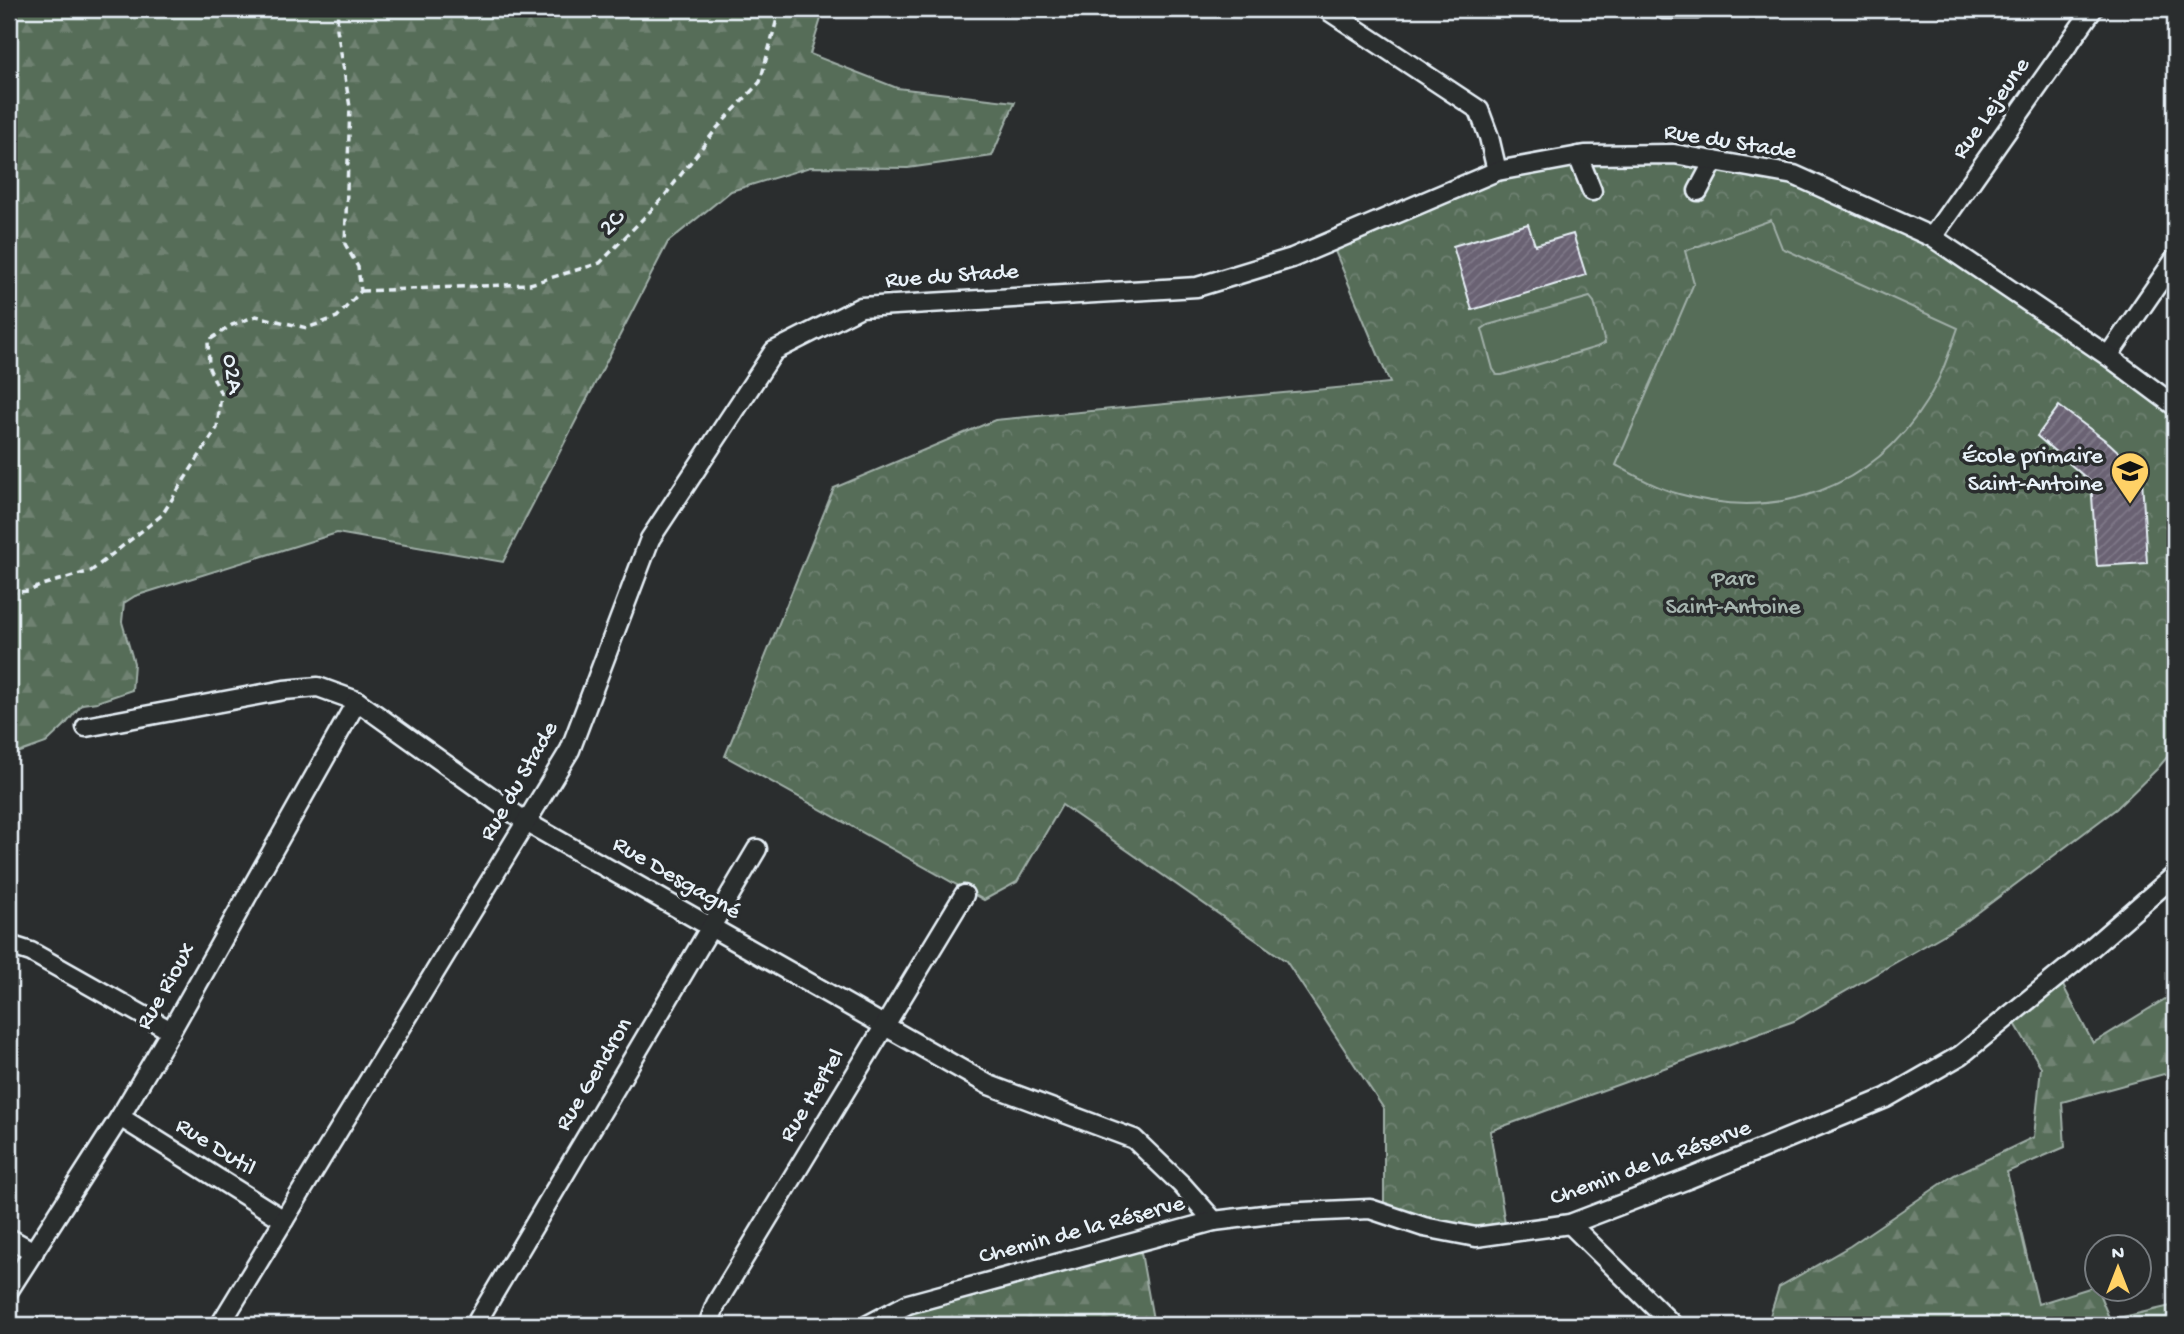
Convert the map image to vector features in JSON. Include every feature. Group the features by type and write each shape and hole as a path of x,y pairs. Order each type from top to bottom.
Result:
{"street":[{"path":"1326,9 1479,110 1497,171"},
{"path":"1664,9 1696,9"},
{"name":"Rue Lejeune","path":"1931,237 2093,9"},
{"name":"Rue du Stade","path":"220,1325 570,750 650,539 774,351 861,307 1197,287 1292,258 1497,171 1578,156 1674,155 1794,175 1931,237 2108,356 2175,406"},
{"path":"1578,156 1592,191"},
{"path":"1698,191 1714,161"},
{"path":"2108,356 2175,259"},
{"name":"Rue Desgagné","path":"86,727 284,690 318,687 357,701 526,822 989,1085 1135,1139 1214,1221"},
{"name":"Rue Rioux","path":"9,1290 120,1117 171,1031 357,701"},
{"name":"Rue Gendron","path":"475,1325 757,849"},
{"name":"Chemin de la Réserve","path":"868,1325 908,1304 1214,1221 1280,1213 1370,1209 1424,1227 1476,1237 1570,1224 1886,1098 1961,1055 2075,962 2175,875"},
{"name":"Rue Hertel","path":"708,1325 716,1304 964,895"},
{"path":"9,945 31,952 171,1031"},
{"name":"Rue Dutil","path":"120,1117 284,1220"},
{"path":"1570,1224 1673,1325"},
{"path":"9,1238 34,1252"}],"path":[{"path":"338,9 337,29 350,107 345,244 358,267 361,292"},
{"name":"2C","path":"361,292 530,284 600,263 663,198 717,128 760,82 778,19 777,9"},
{"name":"02A","path":"10,592 29,592 42,585 91,571 162,515 217,428 221,394 209,368 208,341 232,325 256,316 307,328 337,317 361,292"}],"green space":[{"path":"9,9 824,9 810,54 897,88 1015,102 992,156 908,168 810,167 731,191 668,242 503,562 337,533 135,596 124,603 122,622 134,663 132,690 97,702 82,704 46,743 9,756"},
{"name":"Parc Saint-Antoine","path":"1592,149 1701,150 1813,177 1864,197 2175,410 2175,748 2116,809 1964,923 1794,1021 1490,1131 1507,1236 1384,1215 1384,1109 1286,961 1062,805 1017,882 984,900 725,756 834,488 995,420 1390,383 1327,232 1492,168"},
{"path":"1771,220 1782,248 1958,328 1940,375 1926,402 1904,432 1878,457 1850,477 1819,491 1786,500 1751,504 1716,502 1679,494 1616,465 1694,283 1685,251"},
{"path":"1590,297 1594,302 1605,343 1497,375 1482,329 1488,325"},
{"path":"2058,976 2093,1043 2175,993 2175,1071 2062,1102 2065,1147 2007,1172 2038,1304 2082,1290 2082,1302 2103,1302 2110,1320 2175,1305 2175,1325 2058,1325 2052,1316 2004,1325 1758,1325 1769,1319 1779,1287 1850,1246 1954,1175 2034,1137 2041,1067 2010,1015"},
{"path":"1138,1236 1154,1325 872,1325"}],"building":[{"path":"1528,224 1535,245 1573,234 1586,275 1472,310 1453,246"},
{"path":"2059,406 2123,456 2131,479 2142,478 2147,563 2097,566 2091,482 2037,436"}],"place":[{"name":"École primaire Saint-Antoine","path":"2130,505"}]}
